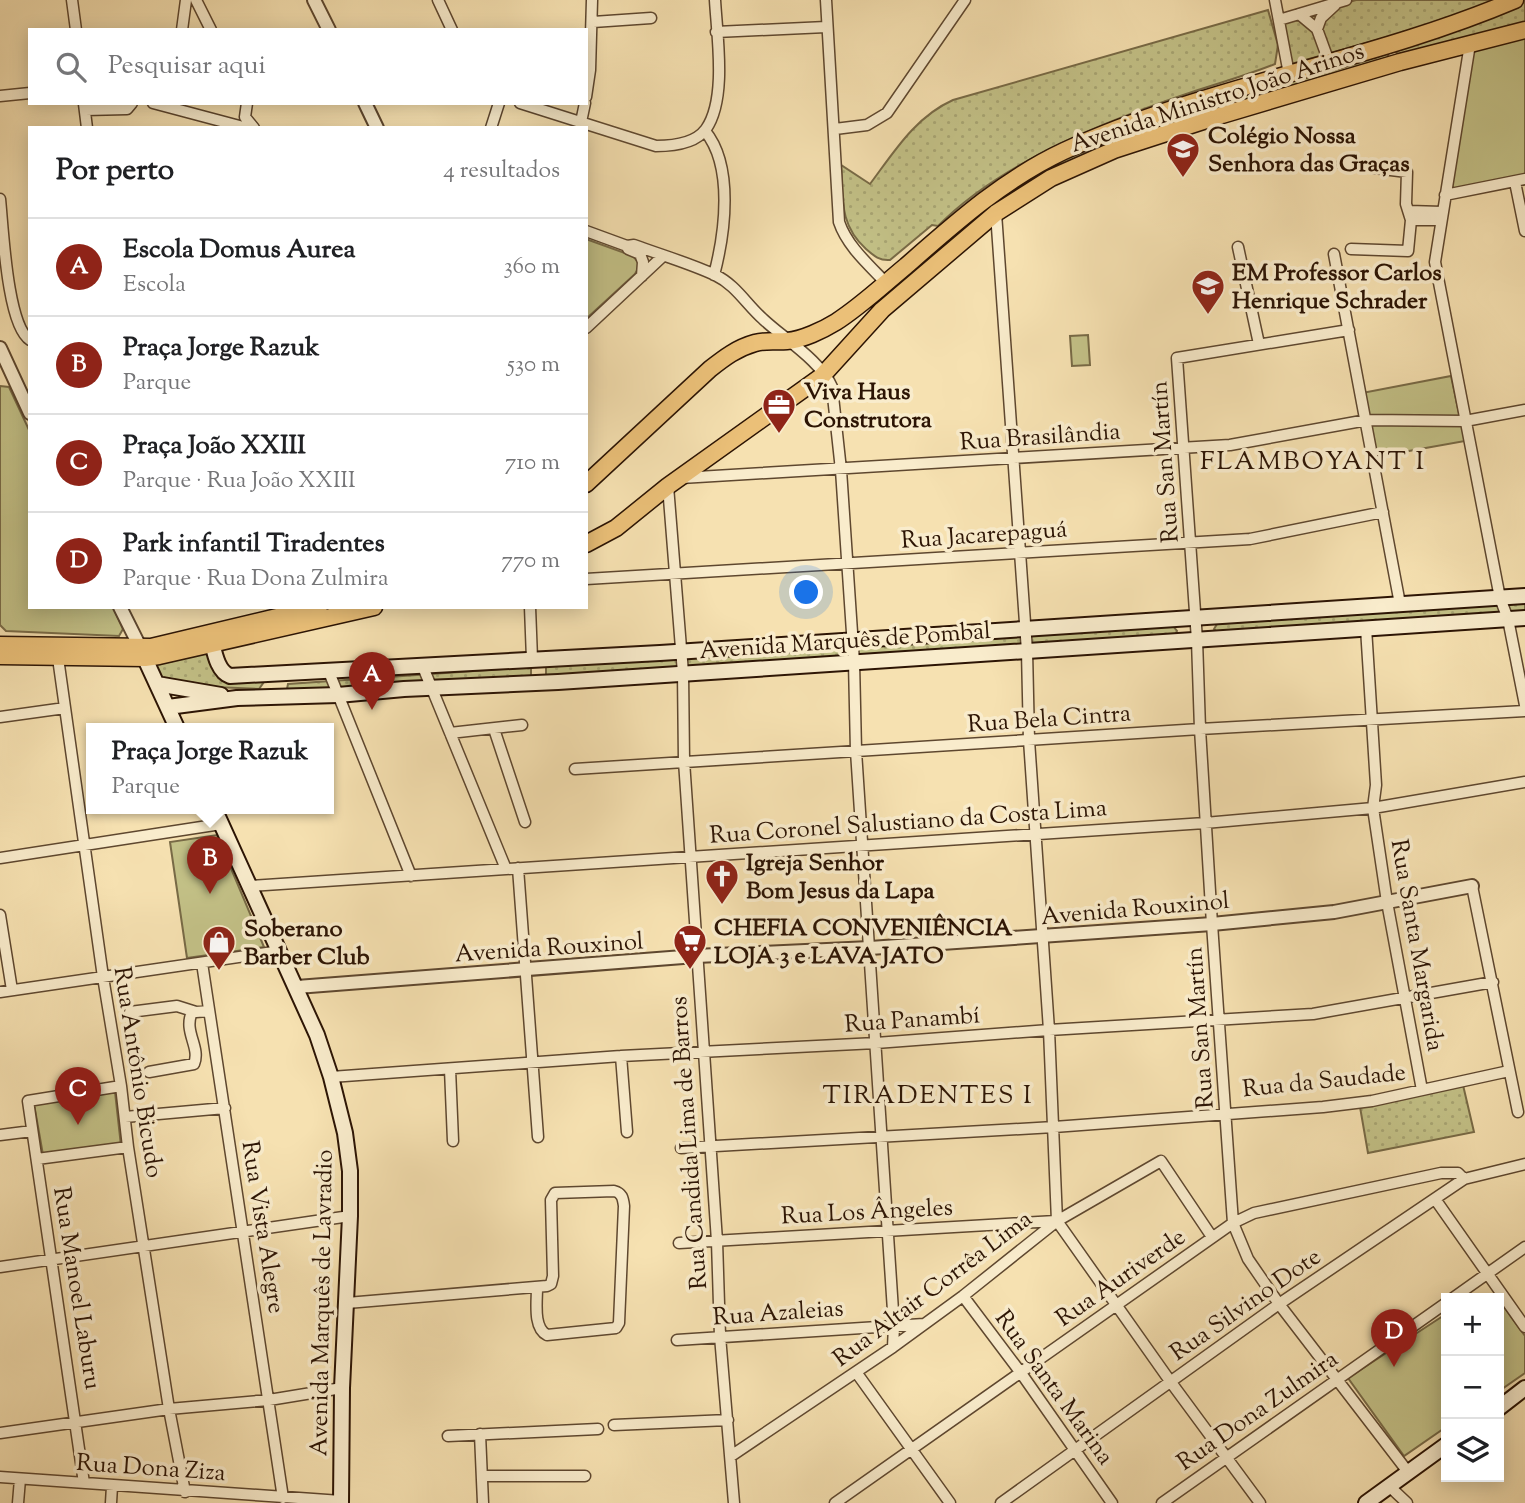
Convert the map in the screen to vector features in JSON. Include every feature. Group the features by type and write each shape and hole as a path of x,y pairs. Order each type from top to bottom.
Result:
{"main road":[{"name":"Avenida Ministro João Arinos","path":"589,483 710,369 732,352 762,342 788,341 834,324 970,211 1041,163 1106,134 1236,89 1417,35 1515,0"},
{"name":"Avenida Ministro João Arinos","path":"588,543 616,528 674,482 824,374 864,328 898,296 996,213 1072,167 1114,150 1222,115 1525,30"},
{"path":"1316,88 1328,78 1329,62"},
{"path":"1222,115 1224,100 1236,89"},
{"path":"886,283 898,296"},
{"path":"588,530 615,525 638,512"},
{"path":"1513,597 1516,619"},
{"name":"Avenida Marquês de Pombal","path":"211,639 219,666 226,676 278,675 660,653 1513,597"},
{"path":"1481,599 1485,607 1484,621"},
{"path":"211,639 311,609"},
{"path":"2,651 58,657 142,653 364,609"},
{"path":"1202,617 1206,631 1203,639"},
{"path":"1177,619 1177,641"},
{"name":"Avenida Marquês de Pombal","path":"167,707 237,698 338,695 1516,619"},
{"path":"1031,629 1036,636 1033,650"},
{"path":"1003,631 1008,644 1006,652"},
{"path":"858,640 861,654 859,662"},
{"path":"830,642 834,655 833,664"},
{"path":"2,651 142,653"},
{"path":"688,651 691,660 689,673"},
{"path":"142,653 175,723"},
{"path":"660,653 663,666 661,675"},
{"path":"259,698 265,685 278,675"},
{"path":"157,684 237,698"},
{"name":"Avenida Marquês de Lavradio","path":"217,814 297,987 331,1077 345,1133 350,1171 341,1502"},
{"path":"1504,1404 1525,1388"},
{"path":"1372,1501 1441,1449"}],"street":[{"path":"72,0 76,28"},
{"path":"182,28 186,0"},
{"path":"196,0 210,28"},
{"path":"314,0 328,28"},
{"path":"438,0 451,28"},
{"path":"588,76 593,22 592,0"},
{"path":"526,105 656,146 682,143 705,131 716,103 718,86 715,0"},
{"path":"826,0 839,222 854,248 886,283"},
{"path":"835,129 867,125 887,113 965,0"},
{"path":"1275,0 1289,74"},
{"path":"1279,20 1342,1"},
{"path":"1317,29 1321,18 1342,1"},
{"path":"1299,14 1317,29 1329,62"},
{"path":"593,22 651,18"},
{"path":"716,32 826,27"},
{"path":"1470,44 1435,262 1465,421 1513,597"},
{"path":"0,96 28,93"},
{"path":"87,126 84,106 127,109 130,105"},
{"path":"160,105 239,126"},
{"path":"192,105 194,115"},
{"path":"247,105 245,117 252,126"},
{"path":"366,105 376,126"},
{"path":"492,126 498,105"},
{"path":"581,122 585,105"},
{"path":"705,131 713,141 723,186 725,223 714,275"},
{"path":"1342,164 1407,172 1406,204 1410,215 1408,251 1351,249"},
{"path":"1445,195 1520,181 1525,231"},
{"path":"0,199 12,303 16,318 27,338"},
{"path":"996,213 1020,553 1031,629"},
{"path":"1410,215 1442,216"},
{"path":"588,232 638,252 642,258 642,276"},
{"path":"627,246 634,245 714,275 732,286 760,317 824,374 832,387 847,564 858,640"},
{"path":"1238,247 1259,344 1349,330"},
{"path":"1334,254 1400,604"},
{"path":"588,326 663,256"},
{"name":"Rua San Martín","path":"1202,617 1191,542 1177,358 1259,344"},
{"path":"0,348 28,409"},
{"name":"Rua Brasilândia","path":"674,482 1230,445 1367,420 1465,421 1525,410"},
{"path":"674,482 676,575 688,651"},
{"name":"Rua Jacarepaguá","path":"588,579 1250,539 1383,512"},
{"path":"122,609 142,653"},
{"path":"530,609 532,659"},
{"path":"1516,619 1525,705"},
{"name":"Rua Santa Margarida","path":"1366,628 1376,785 1373,808 1387,902 1422,1090"},
{"name":"Rua San Martín","path":"1203,639 1200,729 1233,1223 1248,1259 1279,1304 1408,1472"},
{"path":"1033,650 1029,740 1049,1030 1057,1221 1260,1503"},
{"name":"Rua Antônio Bicudo","path":"58,657 128,1147 169,1409 185,1492"},
{"path":"859,662 856,751 883,1138 893,1347"},
{"path":"423,667 506,869"},
{"path":"329,673 411,876"},
{"name":"Rua Candida Lima de Barros","path":"689,673 684,761 717,1241 720,1336 734,1503"},
{"path":"0,717 65,708"},
{"name":"Rua Bela Cintra","path":"575,769 1525,711"},
{"path":"450,733 522,725"},
{"path":"494,729 525,822"},
{"name":"Rua Coronel Salustiano da Costa Lima","path":"250,886 1205,822 1373,808 1525,782"},
{"path":"0,858 221,824"},
{"path":"518,869 538,1137"},
{"path":"1472,886 1518,1112"},
{"name":"Avenida Rouxinol","path":"297,987 696,956 870,948 1212,924 1334,912 1472,886"},
{"path":"0,915 12,990"},
{"path":"0,992 280,951"},
{"name":"Rua Vista Alegre","path":"202,963 283,1498"},
{"name":"Rua Panambí","path":"331,1077 621,1056 876,1043 1313,1014 1493,982"},
{"path":"130,1012 177,1006 192,1012 209,1011"},
{"path":"149,1072 194,1065 196,1054 188,1024 192,1012"},
{"path":"621,1056 627,1132"},
{"path":"450,1069 453,1141"},
{"name":"Rua da Saudade","path":"681,1148 883,1138 1323,1107 1372,1101 1509,1071"},
{"name":"Rua Manoel Laburu","path":"84,1483 28,1101 121,1086"},
{"path":"125,1117 225,1108"},
{"path":"0,1135 32,1131"},
{"path":"37,1159 128,1147"},
{"name":"Rua Altair Corrêa Lima","path":"731,1456 893,1347 963,1296 1057,1221 1161,1161 1212,1237"},
{"name":"Rua Silvino Dote","path":"1001,1503 1279,1304 1464,1179 1525,1164"},
{"name":"Rua Auriverde","path":"835,1503 1233,1223 1255,1213 1441,1173 1452,1172 1464,1179"},
{"path":"347,1303 547,1286 553,1276 551,1200 555,1194 601,1191 619,1193 624,1206 619,1323 616,1328 547,1335 541,1332 537,1288"},
{"path":"1435,1199 1525,1327"},
{"path":"0,1267 349,1216"},
{"name":"Rua Los Ângeles","path":"679,1243 1057,1221"},
{"path":"1460,1293 1525,1247"},
{"name":"Rua Santa Marina","path":"963,1296 1112,1503"},
{"name":"Rua Dona Zulmira","path":"1162,1503 1441,1306"},
{"name":"Rua Azaleias","path":"677,1340 924,1324"},
{"path":"856,1372 950,1503"},
{"path":"0,1433 169,1409 269,1400 342,1388"},
{"path":"614,1425 728,1420"},
{"path":"448,1436 598,1429"},
{"path":"480,1434 482,1503"},
{"path":"482,1476 585,1476"},
{"name":"Rua Dona Ziza","path":"0,1477 341,1502"},
{"path":"18,1503 20,1479"},
{"path":"111,1503 112,1486"},
{"path":"1389,1486 1407,1503"}],"shaded area":[{"path":"1356,0 1504,0 1449,20 1291,64 1284,21"},
{"path":"1517,0 1525,0 1525,28 1399,58 1393,45"},
{"path":"1268,10 1278,45 1275,64 1130,114 1060,144 994,181 964,202 938,226 932,225 890,260 883,260 866,249 851,230 844,210 841,165 870,184 916,126 953,100"},
{"path":"1525,30 1525,179 1445,195 1470,44"},
{"path":"1384,48 1391,61 1192,122 1188,107"},
{"path":"1185,107 1190,122 1110,148 957,243 947,232 1020,177"},
{"path":"588,240 633,256 640,265 635,274 588,317"},
{"path":"1088,335 1090,365 1072,366 1070,336"},
{"path":"1451,376 1465,441 1375,457 1362,393"},
{"path":"0,386 9,387 28,428 28,609 114,609 123,629 119,636 6,631 0,625"},
{"path":"1525,602 1525,614 1218,633 1214,629 1217,624"},
{"path":"1173,626 1177,631 1174,637 546,677 546,666"},
{"path":"210,651 218,678 222,681 266,679 259,689 213,687 161,677 156,671 155,664"},
{"path":"531,667 531,678 290,693 287,689 288,684"},
{"path":"217,835 264,947 187,958 170,842"},
{"path":"1463,1085 1474,1132 1368,1153 1360,1107"},
{"path":"115,1092 121,1146 43,1155 34,1104"},
{"path":"1504,1307 1525,1336 1525,1373 1504,1388"},
{"path":"1441,1317 1441,1430 1404,1456 1348,1378"}],"place":[{"name":"Colégio Nossa Senhora das Graças","path":"1183,179"},
{"name":"EM Professor Carlos Henrique Schrader","path":"1208,316"},
{"name":"Viva Haus Construtora","path":"779,435"},
{"name":"Escola Domus Aurea","path":"372,710"},
{"name":"Praça Jorge Razuk","path":"210,894"},
{"name":"Igreja Senhor Bom Jesus da Lapa","path":"722,906"},
{"name":"CHEFIA CONVENIÊNCIA LOJA 3 e LAVA JATO","path":"690,971"},
{"name":"Soberano Barber Club","path":"219,972"},
{"name":"Praça João XXIII","path":"78,1125"},
{"name":"Park infantil Tiradentes","path":"1394,1367"}],"district":[{"name":"FLAMBOYANT I","path":"1313,460"},
{"name":"TIRADENTES I","path":"928,1094"}]}
